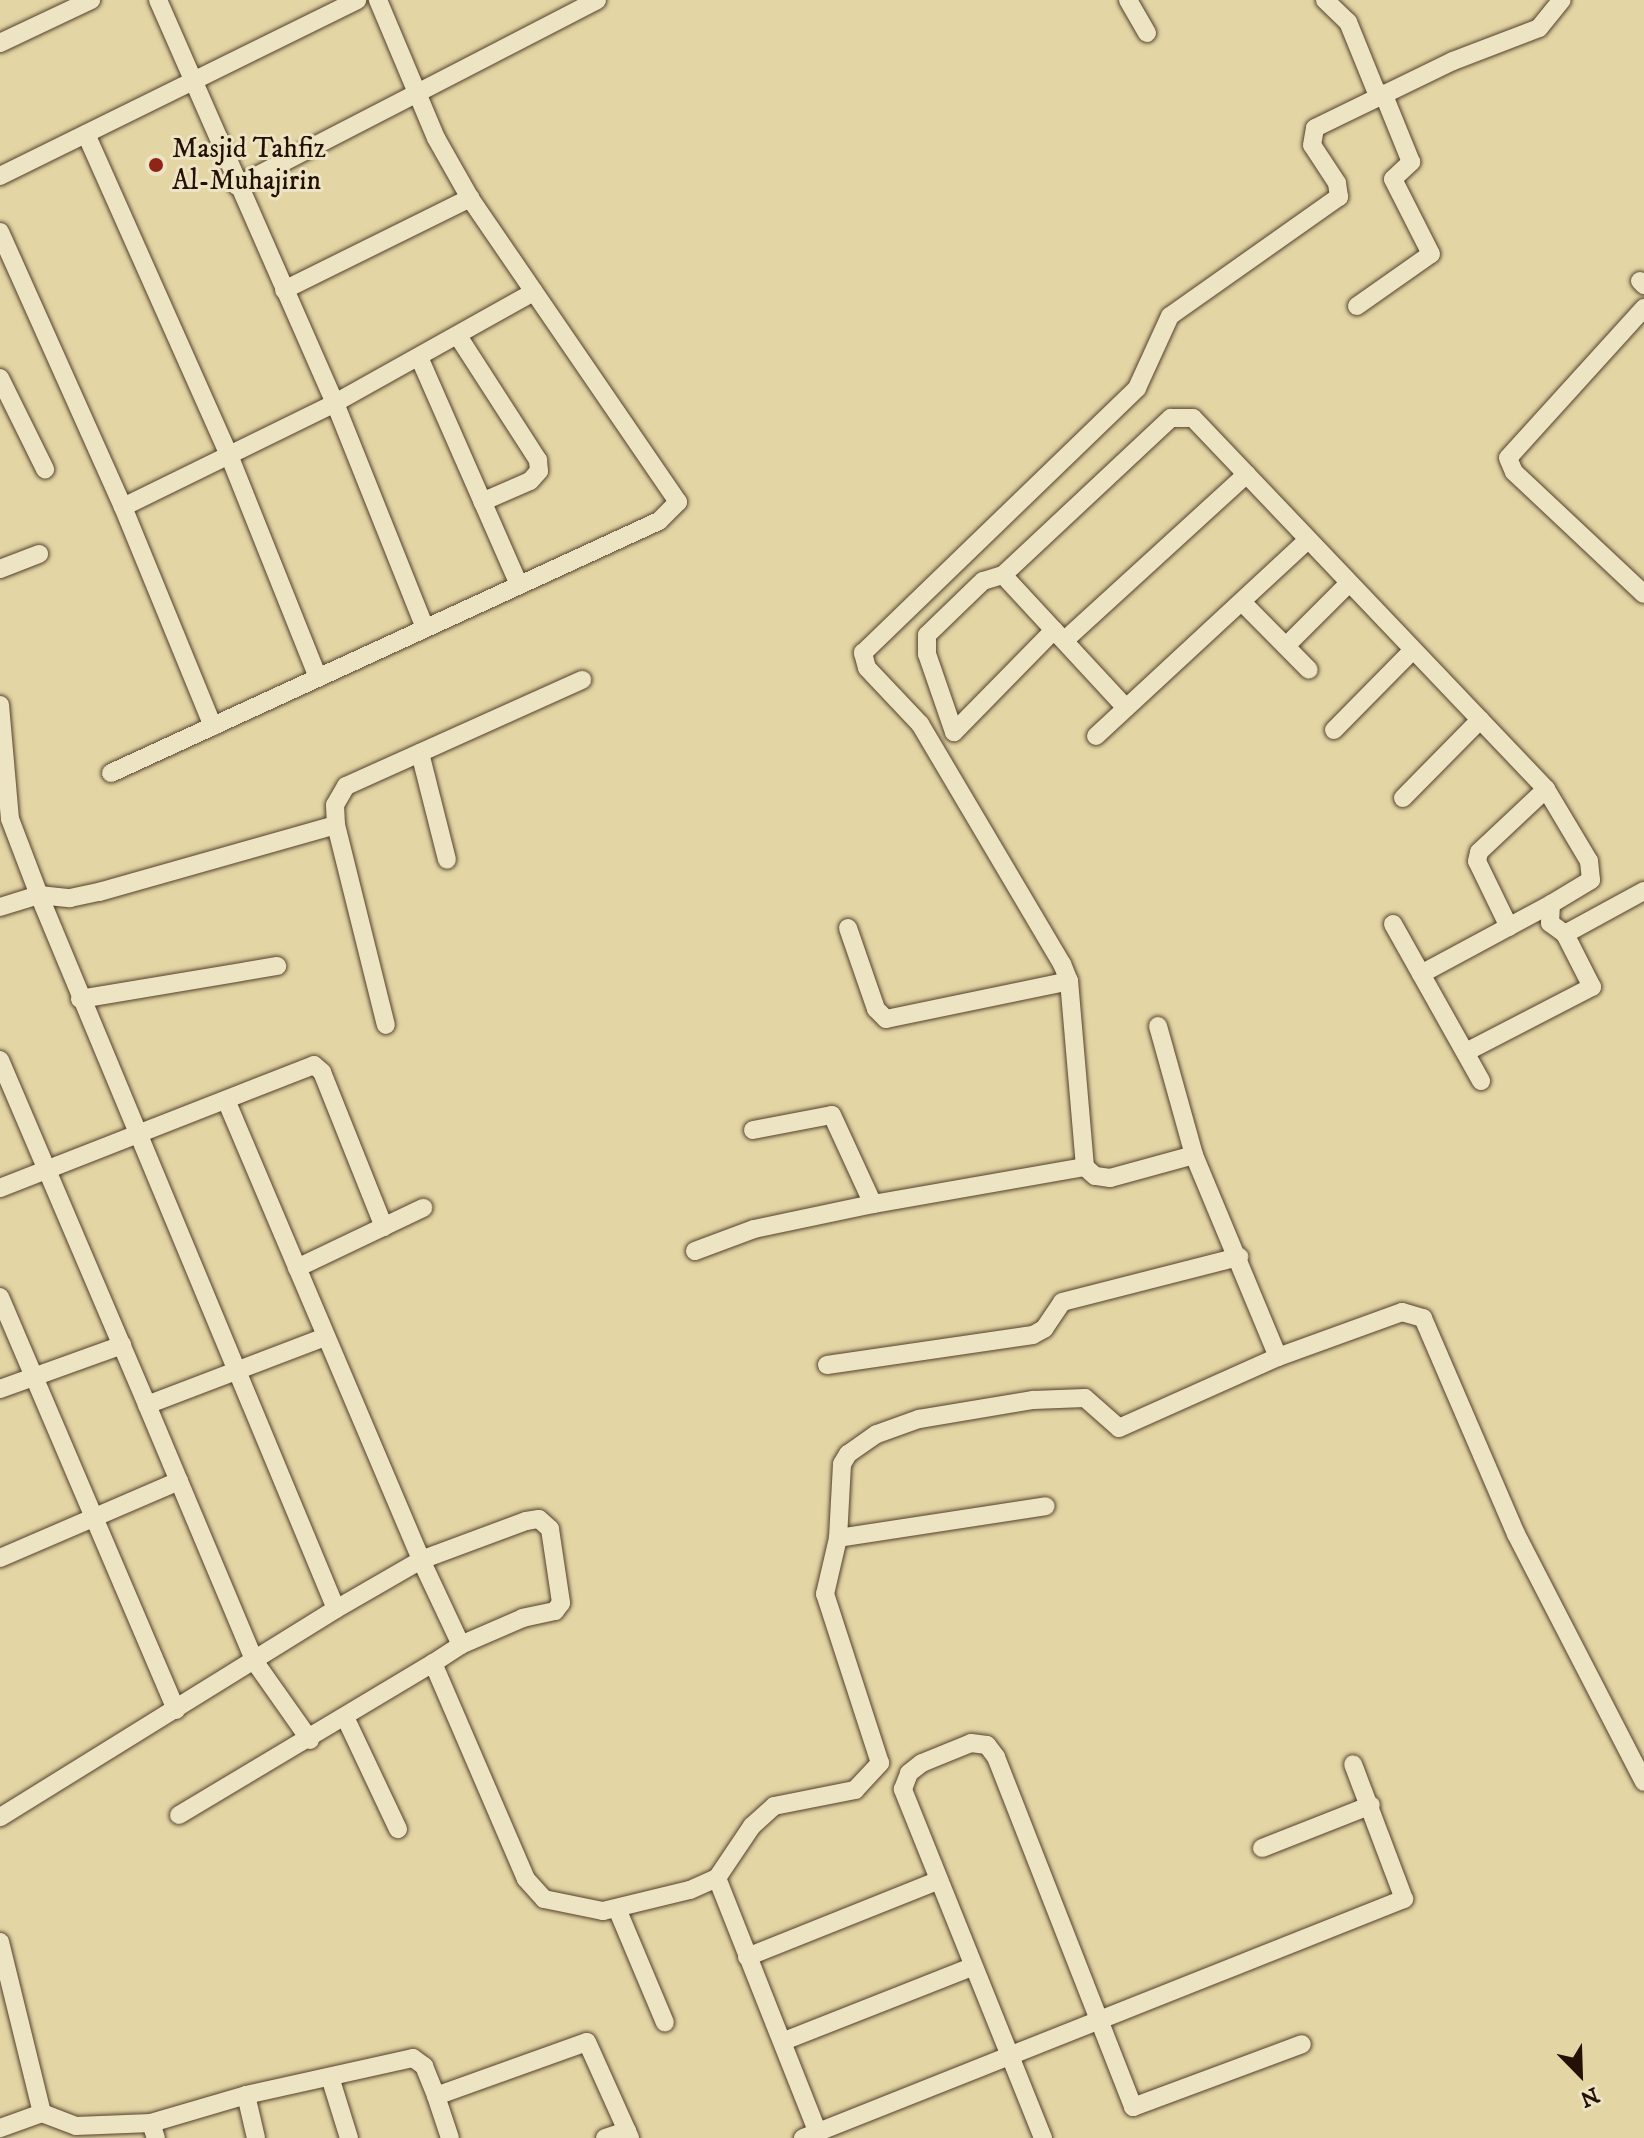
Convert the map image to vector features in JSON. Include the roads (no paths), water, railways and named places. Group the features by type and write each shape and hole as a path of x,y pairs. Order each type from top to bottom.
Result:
{"street":[{"path":"0,43 91,0"},
{"path":"158,0 237,186 335,403 425,628"},
{"path":"0,176 357,0"},
{"path":"111,773 659,521 678,502 470,198 418,95 378,0"},
{"path":"237,186 597,0"},
{"path":"1128,0 1147,33"},
{"path":"1325,0 1348,22 1411,162 1393,179 1431,254 1357,306"},
{"path":"1194,1155 1110,1178 1095,1176 1085,1167 1069,981 920,724 867,668 863,653 866,645 1137,388 1170,316 1339,197 1337,183 1312,145 1313,131 1381,94 1539,28 1562,0"},
{"path":"86,134 229,455 318,678"},
{"path":"284,290 470,198"},
{"path":"0,232 123,507 213,726"},
{"path":"123,507 335,403 534,292"},
{"path":"1644,308 1508,458 1514,472 1644,594"},
{"path":"458,336 538,460 539,471 530,481 482,502"},
{"path":"419,357 519,585"},
{"path":"1,383 45,469"},
{"path":"1247,474 1059,635 954,732 927,654 927,635 983,581 1003,575 1171,418 1193,418 1247,474 1308,540 1546,789 1589,861 1591,880 1421,974"},
{"path":"1096,736 1308,540"},
{"path":"0,569 39,554"},
{"path":"1003,575 1126,708"},
{"path":"1286,646 1349,583"},
{"path":"1242,602 1309,670"},
{"path":"1334,730 1413,650"},
{"path":"386,1025 336,825 335,805 346,786 582,680"},
{"path":"0,705 5,820 336,1609"},
{"path":"1403,798 1480,720"},
{"path":"420,753 447,860"},
{"path":"1509,927 1477,861 1479,852 1546,789"},
{"path":"0,907 39,895 70,898 99,892 336,825"},
{"path":"1565,934 1644,891"},
{"path":"1466,1052 1592,987 1565,934 1550,923 1551,904"},
{"path":"1393,924 1481,1081"},
{"path":"848,928 876,1009 886,1019 1069,981"},
{"path":"80,999 277,966"},
{"path":"1158,1026 1194,1155 1278,1357"},
{"path":"0,1060 255,1662 310,1740"},
{"path":"0,1188 314,1065 322,1072 384,1227"},
{"path":"226,1100 421,1560 461,1645"},
{"path":"753,1130 832,1115 873,1204"},
{"path":"695,1251 754,1229 873,1204 1085,1167"},
{"path":"297,1268 423,1208"},
{"path":"827,1365 1033,1335 1044,1329 1062,1302 1239,1257"},
{"path":"0,1297 90,1518 176,1710"},
{"path":"433,1663 526,1879 544,1899 618,1911 717,1878 752,1826 774,1806 855,1790 880,1763 825,1594 838,1538 842,1464 861,1443 896,1426 978,1405 1079,1397 1119,1428 1278,1357 1402,1312 1423,1318 1516,1534 1644,1782"},
{"path":"147,1405 238,1373 325,1337"},
{"path":"0,1389 122,1345"},
{"path":"0,1558 179,1481"},
{"path":"838,1538 1046,1506"},
{"path":"0,1817 255,1662 336,1609 421,1560 526,1521 539,1519 550,1529 561,1603 555,1611 523,1618 461,1645 310,1740 179,1815"},
{"path":"345,1717 398,1829"},
{"path":"1043,2138 907,1809 903,1789 909,1773 971,1743 987,1745 996,1757 1133,2107 1302,2044"},
{"path":"717,1878 784,2041 810,2134 1404,1899 1353,1764"},
{"path":"1262,1848 1371,1805"},
{"path":"747,1957 937,1881"},
{"path":"618,1911 665,2023"},
{"path":"0,1942 42,2113"},
{"path":"784,2041 972,1967"},
{"path":"436,2096 587,2042 628,2135 605,2138"},
{"path":"0,2128 42,2113 76,2126 153,2130 246,2095 413,2058 424,2066 450,2138"},
{"path":"330,2077 349,2138"},
{"path":"246,2095 256,2138"},
{"path":"840,2122 851,2138"}],"place":[{"name":"Masjid Tahfiz Al-Muhajirin","path":"156,165"}]}
